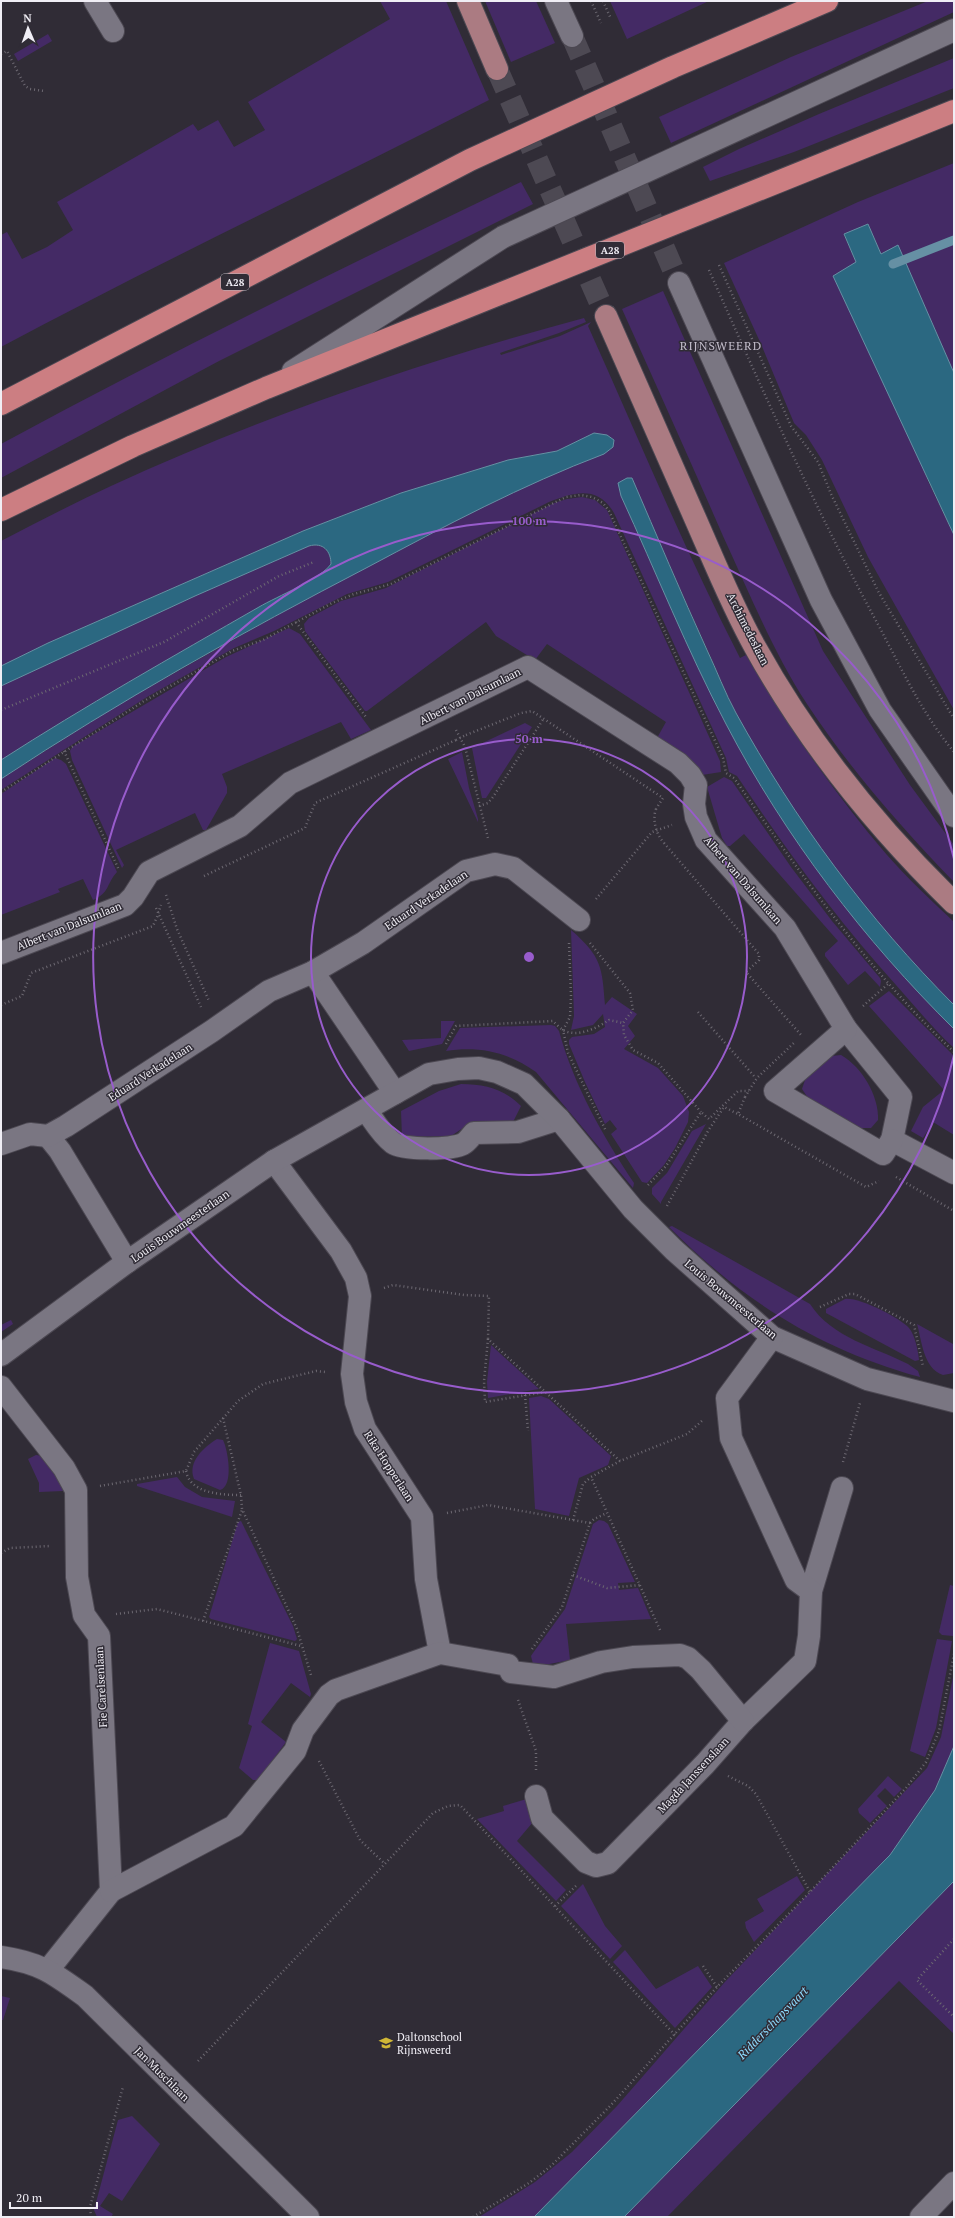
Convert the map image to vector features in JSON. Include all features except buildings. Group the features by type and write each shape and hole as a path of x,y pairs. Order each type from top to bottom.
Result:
{"highway":[{"name":"A28","path":"1,404 470,160 673,67 827,1"},
{"name":"A28","path":"1,510 133,446 266,388 954,111"}],"main road":[{"path":"468,1 497,69"},
{"name":"Archimedeslaan","path":"606,316 717,568 754,647 827,760 855,796 908,858 954,903"}],"street":[{"path":"95,1 113,31"},
{"path":"556,1 572,36"},
{"name":"A28","path":"266,388 503,237 954,30"},
{"path":"679,283 821,600 880,710 954,816"},
{"name":"Albert van Dalsumlaan","path":"1,953 125,905 149,872 240,826 290,783 528,667 678,764 690,775 696,785 694,804 696,817 706,840 785,928 844,1027 901,1097 892,1140"},
{"name":"Eduard Verkadelaan","path":"48,1136 66,1126 212,1031 269,991 313,972 363,943 466,871 496,864 513,868 579,920"},
{"path":"313,972 395,1093"},
{"path":"844,1027 775,1091 883,1154 892,1140 954,1173"},
{"name":"Louis Bouwmeesterlaan","path":"1,1355 127,1262 274,1161 429,1074 458,1068 479,1068 497,1072 524,1084 559,1119 633,1209 674,1250 772,1337 867,1379 954,1401"},
{"path":"366,1110 383,1133 394,1144 409,1148 445,1148 464,1144 474,1133 518,1132 559,1119"},
{"path":"1,1144 30,1134 48,1136 60,1151 127,1262"},
{"name":"Rika Hopperlaan","path":"274,1161 341,1251 356,1278 360,1296 352,1374 356,1402 365,1429 422,1517 426,1579 440,1653"},
{"path":"772,1337 727,1398 731,1438 796,1580 811,1591"},
{"name":"Fie Carelsenlaan","path":"1,1387 64,1468 76,1490 78,1544 77,1577 84,1615 99,1636 111,1891"},
{"name":"Magda Janssenslaan","path":"536,1796 542,1818 586,1862 596,1866 608,1864 705,1764 743,1721 805,1661 809,1636 811,1591 842,1488"},
{"path":"48,1970 111,1891 234,1826 295,1750 303,1730 329,1695 336,1690 440,1653 510,1669 554,1677 601,1662 633,1657 670,1655 688,1658 743,1721"},
{"name":"Jan Muschlaan","path":"1,1957 24,1961 48,1970 85,1996 308,2217"},
{"path":"921,2217 954,2183"}],"path":[{"path":"592,1 601,23"},
{"path":"603,1 610,19"},
{"path":"1,54 7,51 25,86 30,89 44,91"},
{"path":"719,265 791,426 818,462 831,494 878,591 954,719"},
{"path":"709,270 790,452 832,539 923,710 954,752"},
{"path":"1,792 144,701 232,651 263,640 332,603 354,594 391,584 566,497 581,495 592,497 603,503 610,511 723,758 726,774 734,778 812,890 888,984 954,1052"},
{"path":"1,710 164,642 279,576 314,562"},
{"path":"296,622 382,739"},
{"path":"446,708 465,747 479,806 496,864"},
{"path":"220,868 305,828 315,803 466,735 521,713 532,711 635,781 663,798 653,817 659,836 759,954 759,960 746,972 802,1036 750,1086 738,1114"},
{"path":"479,806 488,803 493,797 544,718"},
{"path":"64,751 119,870 137,890 159,910 212,1031"},
{"path":"606,1132 568,1052 563,1030 570,1018 571,996 569,928 579,920 652,832 696,817"},
{"path":"170,892 166,894 177,929 209,1000"},
{"path":"1,1004 22,996 31,973 153,926 161,905"},
{"path":"579,920 577,929 630,993 633,1010 623,1023 624,1034 633,1050 658,1063 701,1112 709,1119 738,1091 775,1091"},
{"path":"844,1027 888,984"},
{"path":"698,1012 753,1075"},
{"path":"429,1074 456,1026 553,1021 563,1030 571,1032 595,1029 609,1020 623,1023"},
{"path":"671,1199 708,1131 724,1107 865,1186"},
{"path":"633,1209 642,1192 666,1166 701,1112"},
{"path":"908,1184 954,1211"},
{"path":"360,1296 392,1285 464,1295 489,1296 488,1339 484,1380 485,1402 546,1392"},
{"path":"820,1307 849,1294 855,1294 914,1325 921,1349 923,1369"},
{"path":"488,1339 620,1461"},
{"path":"241,1495 216,1494 204,1489 190,1481 186,1471 194,1452 238,1401 262,1384 316,1371 352,1374"},
{"path":"842,1488 838,1480 867,1379"},
{"path":"525,1395 528,1431"},
{"path":"573,1520 583,1484 590,1477 620,1461 688,1434 727,1398"},
{"path":"223,1418 241,1495 242,1509 297,1629 315,1685 329,1695"},
{"path":"76,1490 186,1471"},
{"path":"590,1477 640,1585 670,1655"},
{"path":"422,1517 488,1505 590,1523"},
{"path":"203,1621 242,1509"},
{"path":"536,1796 536,1751 520,1705 510,1669 530,1652 562,1607 590,1523 594,1518 607,1513"},
{"path":"1,1553 10,1548 78,1544"},
{"path":"573,1575 607,1588 640,1585"},
{"path":"84,1615 125,1614 157,1609 302,1646"},
{"path":"473,2217 529,2183 551,2166 611,2105 717,1988 810,1892 906,1788 926,1762 939,1731 954,1654"},
{"path":"303,1730 360,1840 385,1864"},
{"path":"705,1764 748,1786 756,1794 810,1892"},
{"path":"198,2060 433,1813 448,1806 460,1806 675,2035"},
{"path":"954,1939 917,1980 954,2017"},
{"path":"703,1966 717,1988"},
{"path":"91,2217 90,2207 123,2087"}],"shaded area":[{"path":"380,1 446,1 489,100 122,284 1,347 1,235 7,232 22,259 47,247 73,230 57,202 193,124 198,131 218,120 234,147 265,130 248,102 390,19"},
{"path":"485,1 536,1 555,43 511,62"},
{"path":"610,1 709,1 627,39"},
{"path":"928,1 954,1 954,12 671,143 659,117 791,57"},
{"path":"48,34 52,41 18,61 14,54"},
{"path":"954,58 954,88 794,152 710,181 703,167 739,149 819,114"},
{"path":"954,163 954,373 903,259 881,254 868,224 844,235 856,262 928,481 954,535 954,710 868,557 822,460 806,435 794,423 761,344 724,263 858,202"},
{"path":"521,182 533,204 219,361 1,478 1,444 65,409 260,310"},
{"path":"663,291 823,651 910,785 954,845 954,882 895,818 840,751 807,704 772,643 622,309"},
{"path":"584,318 586,322 500,353 501,355 560,336 591,322 588,326 662,493 719,617 740,658 746,655 812,758 867,832 903,872 954,922 954,1005 922,972 863,903 808,830 783,792 732,706 632,479 627,478 621,496 685,639 726,724 774,807 828,886 889,960 954,1029 954,1048 924,1017 853,935 793,858 737,776 729,772 726,758 614,513 608,504 601,498 593,495 585,493 576,494 549,502 388,582 347,594 274,631 234,648 147,697 1,790 1,779 116,706 295,605 481,507 566,468 594,433 557,451 508,460 401,493 303,531 48,643 1,666 1,541 111,486 168,460 285,413 404,372"},
{"path":"582,497 595,500 607,510 720,761 721,772 702,775 657,738 666,722 547,644 535,660 496,636 486,622 367,711 365,711 305,631 304,624 309,618 341,601 386,588 554,503"},
{"path":"317,545 326,549 330,557 331,564 318,575 259,607 129,682 1,760 1,686 195,596 309,546"},
{"path":"289,628 300,634 371,730 351,739 341,722 222,774 227,787 227,793 206,830 203,830 195,813 116,850 124,865 122,868 72,760 70,751 72,747 226,657"},
{"path":"525,723 532,727 486,798 482,798 472,748"},
{"path":"462,752 469,788 478,822 448,759"},
{"path":"55,758 66,764 117,872 105,891 93,900 83,879 58,889 60,892 1,915 1,794"},
{"path":"724,777 732,781 791,867 832,921 880,978 880,987 865,971 848,985 825,956 825,953 838,941 744,834 730,846 727,846 722,838 707,787"},
{"path":"571,930 581,939 595,956 603,981 605,1005 612,997 637,1014 628,1026 635,1036 624,1049 658,1068 683,1096 689,1112 688,1122 675,1148 664,1165 647,1183 642,1182 611,1134 617,1129 610,1120 605,1124 569,1044 569,1040 572,1037 594,1034 605,1027 603,1014 593,1025 571,1030 574,1016"},
{"path":"889,991 954,1056 954,1135 933,1122 923,1138 911,1131 923,1107 944,1090 869,1006"},
{"path":"441,1021 455,1021 442,1044 409,1051 402,1040 441,1038"},
{"path":"555,1026 559,1031 565,1051 581,1091 611,1147 634,1183 633,1188 536,1072 515,1060 493,1052 470,1049 446,1051 460,1028"},
{"path":"841,1055 856,1067 868,1083 876,1101 878,1120 871,1128 861,1128 808,1098 802,1089 805,1080 831,1056"},
{"path":"461,1084 486,1086 508,1095 515,1100 521,1106 513,1122 477,1122 466,1126 451,1136 402,1137 401,1111 439,1091"},
{"path":"706,1124 661,1204 652,1194 652,1188 667,1173 692,1131"},
{"path":"672,1226 810,1304 819,1316 842,1333 908,1364 918,1371 920,1377 883,1366 849,1352 816,1337 784,1319 754,1300 725,1278 669,1227"},
{"path":"845,1299 860,1301 879,1309 909,1328 913,1335 919,1360 915,1361 826,1313 826,1309"},
{"path":"11,1320 13,1324 1,1332 1,1325"},
{"path":"917,1324 953,1344 954,1373 943,1375 931,1366 924,1353"},
{"path":"491,1345 539,1389 488,1398 487,1382"},
{"path":"541,1396 549,1399 611,1456 608,1465 579,1478 569,1516 535,1509 529,1398"},
{"path":"217,1439 223,1440 227,1451 229,1467 227,1482 220,1490 194,1479 192,1473 198,1456 207,1446"},
{"path":"36,1455 43,1456 62,1484 63,1491 39,1492 39,1483 28,1459"},
{"path":"177,1477 185,1487 202,1497 235,1501 232,1517 137,1486 137,1484"},
{"path":"599,1520 608,1524 635,1582 618,1583 619,1590 638,1588 651,1619 566,1624 570,1660 539,1666 533,1664 531,1656 565,1609 593,1524"},
{"path":"241,1521 293,1626 297,1639 295,1641 211,1619 209,1617 238,1522"},
{"path":"950,1585 954,1586 953,1636 942,1635 939,1632"},
{"path":"937,1639 952,1641 936,1728 925,1757 910,1751"},
{"path":"270,1643 299,1651 311,1694 310,1697 291,1683 261,1722 286,1742 258,1780 253,1780 239,1768 252,1726 248,1724"},
{"path":"954,1672 954,1746 935,1790 890,1855 534,2217 479,2217 535,2182 572,2152 617,2106 724,1983 927,1768 941,1737"},
{"path":"888,1776 902,1789 894,1797 885,1788 877,1796 887,1806 870,1823 859,1813 858,1809"},
{"path":"530,1798 533,1822 517,1841 566,1890 556,1901 477,1819 504,1811 503,1806"},
{"path":"797,1876 805,1890 754,1942 746,1928 745,1922 764,1911 757,1899"},
{"path":"954,1881 954,2034 899,1981 667,2217 624,2217"},
{"path":"583,1884 605,1926 622,1946 610,1959 561,1906"},
{"path":"625,1950 656,1989 698,1966 712,1987 675,2028 613,1962"},
{"path":"1,1996 10,1998 3,2020 1,2020"},
{"path":"132,2116 160,2144 122,2201 109,2193 100,2206 113,2214 111,2217 97,2217 94,2210 118,2120"}],"water":[{"path":"868,224 881,254 898,245 954,373 954,535 833,276 856,262 844,234"},
{"path":"594,433 607,435 614,440 613,447 604,454 543,479 426,536 228,642 91,722 1,779 1,760 129,682 259,607 318,575 331,564 330,555 325,549 318,545 309,546 195,596 1,686 1,666 48,643 303,531 401,493 508,460 557,451"},
{"path":"627,478 632,478 728,698 759,753 808,830 835,867 892,938 954,1005 954,1029 889,960 828,886 800,847 749,766 698,668 621,496 618,483"},
{"name":"Ridderschapsvaart","path":"954,1746 954,1881 624,2217 534,2217 890,1855 935,1790"}],"waterway":[{"path":"893,264 954,240"}],"tunnel":[{"path":"572,36 679,283"},
{"path":"497,69 606,316"}],"place":[{"name":"Daltonschool Rijnsweerd","path":"386,2043"}],"district":[{"name":"RIJNSWEERD","path":"721,346"}]}
